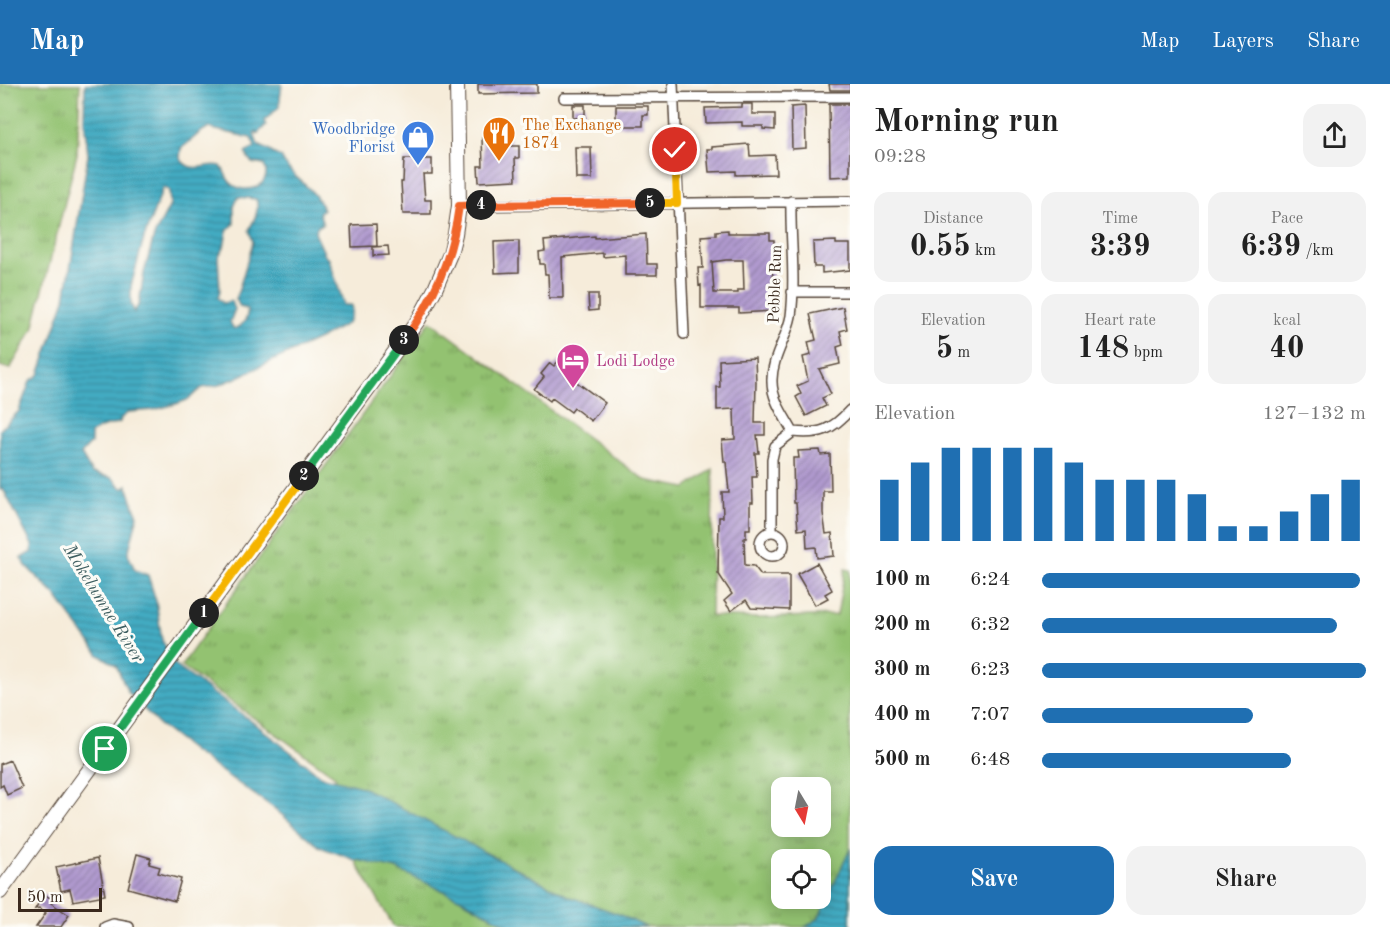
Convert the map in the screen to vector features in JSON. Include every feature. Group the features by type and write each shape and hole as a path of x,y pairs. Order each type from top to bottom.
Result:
{"main road":[{"path":"0,892 419,319 435,289 452,244 459,206 457,84"}],"street":[{"path":"673,84 684,334"},
{"path":"564,98 850,97"},
{"name":"Pebble Run","path":"791,201 791,315 771,381 774,395 793,432"},
{"path":"459,206 850,201"},
{"path":"792,292 850,292"},
{"path":"771,531 772,459 775,446 793,432 809,434 823,431 850,410"},
{"path":"109,925 129,927"}],"green space":[{"path":"0,84 80,84 77,154 33,329 10,369 0,366"},
{"path":"430,321 645,480 686,488 713,469 711,616 759,618 837,615 845,569 850,570 850,927 394,927 358,866 335,776 181,666"}],"water":[{"name":"Mokelumne River","path":"85,84 282,84 279,107 264,121 266,125 254,134 258,145 281,157 319,201 323,210 319,212 323,224 317,227 315,233 329,259 344,305 351,305 352,311 348,323 321,338 236,378 219,385 202,388 187,400 153,410 129,412 121,418 120,422 91,434 91,443 81,454 92,473 112,478 123,489 127,485 138,515 128,554 135,570 148,575 156,601 162,640 176,666 321,776 362,787 570,897 616,913 646,927 511,927 461,899 396,869 354,861 320,847 275,809 158,724 128,692 116,665 99,655 55,595 27,567 21,558 32,552 32,545 3,489 0,490 0,430 19,411 30,381 39,375 65,299 88,155 84,118","holes":["208,128 251,138 255,147 245,153 252,163 264,165 266,172 262,183 250,189 243,189 229,181 221,166 194,167 184,163 180,158 181,148","163,188 169,190 170,205 154,236 139,304 134,312 131,303 131,286 144,238","238,197 256,199 257,211 249,230 253,242 236,299 240,307 247,309 247,316 243,324 234,329 230,322 235,309 231,301 223,303 218,298 220,291 218,257 224,247 227,231 234,224 234,207"]},
{"path":"850,849 850,927 805,927 818,919 823,909 831,909 831,891"}],"building":[{"path":"478,84 537,84 537,93 478,94"},
{"path":"829,84 850,84 850,90 830,90"},
{"path":"742,104 752,104 752,114 775,114 775,130 763,129 763,126 742,126 742,122 706,123 705,108 742,107"},
{"path":"829,104 850,104 850,176 830,177"},
{"path":"573,105 585,105 585,118 573,118"},
{"path":"616,106 648,106 648,115 643,115 643,126 616,126"},
{"path":"805,106 806,148 792,149 791,107"},
{"name":"The Exchange 1874","path":"510,137 511,146 519,146 519,158 515,158 516,180 479,182 478,166 483,166 482,138"},
{"path":"749,144 750,156 775,155 776,174 736,175 736,171 709,172 707,149"},
{"path":"575,147 591,147 592,179 576,179"},
{"path":"404,159 432,159 432,174 423,174 425,200 431,200 431,214 403,214 401,182 403,182"},
{"path":"376,224 377,246 352,247 351,225"},
{"path":"716,231 770,233 770,240 774,240 774,260 772,260 774,311 739,313 739,308 701,308 698,268 703,268 701,236 716,235","holes":["743,260 744,290 738,290 738,293 714,293 712,262"]},
{"path":"646,234 647,264 657,264 657,275 625,275 625,255 603,257 603,253 562,257 563,298 549,298 548,274 545,274 544,264 540,264 539,252 545,251 544,241"},
{"path":"519,241 519,272 495,273 494,242"},
{"path":"836,241 836,244 850,244 850,270 822,273 822,267 814,267 813,242"},
{"path":"388,246 389,255 373,256 373,247"},
{"path":"588,294 598,294 598,310 589,311"},
{"path":"843,307 847,329 840,331 843,345 837,347 840,364 819,369 831,394 822,398 826,406 806,416 796,397 801,394 797,386 808,381 803,357 811,355 808,342 816,340 810,314"},
{"path":"755,358 755,423 765,423 765,435 757,435 759,453 755,453 757,477 752,477 753,503 750,503 750,529 746,529 746,538 744,538 745,565 754,566 761,575 789,575 789,610 751,608 746,600 731,611 724,601 732,594 718,573 719,517 723,517 722,492 729,492 722,440 735,439 734,409 717,410 717,387 720,387 719,360"},
{"path":"559,360 574,372 570,377 605,403 591,421 574,408 571,412 552,398 550,401 534,389 544,377 541,374 550,363 554,366"},
{"path":"820,450 821,455 830,454 831,491 823,491 823,513 826,534 832,533 834,556 817,558 816,547 807,548 806,529 798,530 796,503 794,503 793,458 799,458 798,451"},
{"path":"817,563 832,590 825,594 828,598 815,605 797,574"},
{"path":"10,760 22,788 7,795 3,785 0,787 0,764"},
{"path":"137,854 151,858 149,864 160,867 158,873 181,879 175,901 128,888"},
{"path":"98,858 105,895 73,901 70,889 61,891 56,867"},
{"path":"44,894 53,900 51,903 69,915 61,927 36,927 46,913 39,908 35,909"}],"place":[{"name":"The Exchange 1874","path":"499,162"},
{"name":"Woodbridge Florist","path":"418,166"},
{"name":"Lodi Lodge","path":"573,389"}],"route":[{"path":"105,749 419,319 450,255 459,206 677,203 675,150"}]}
